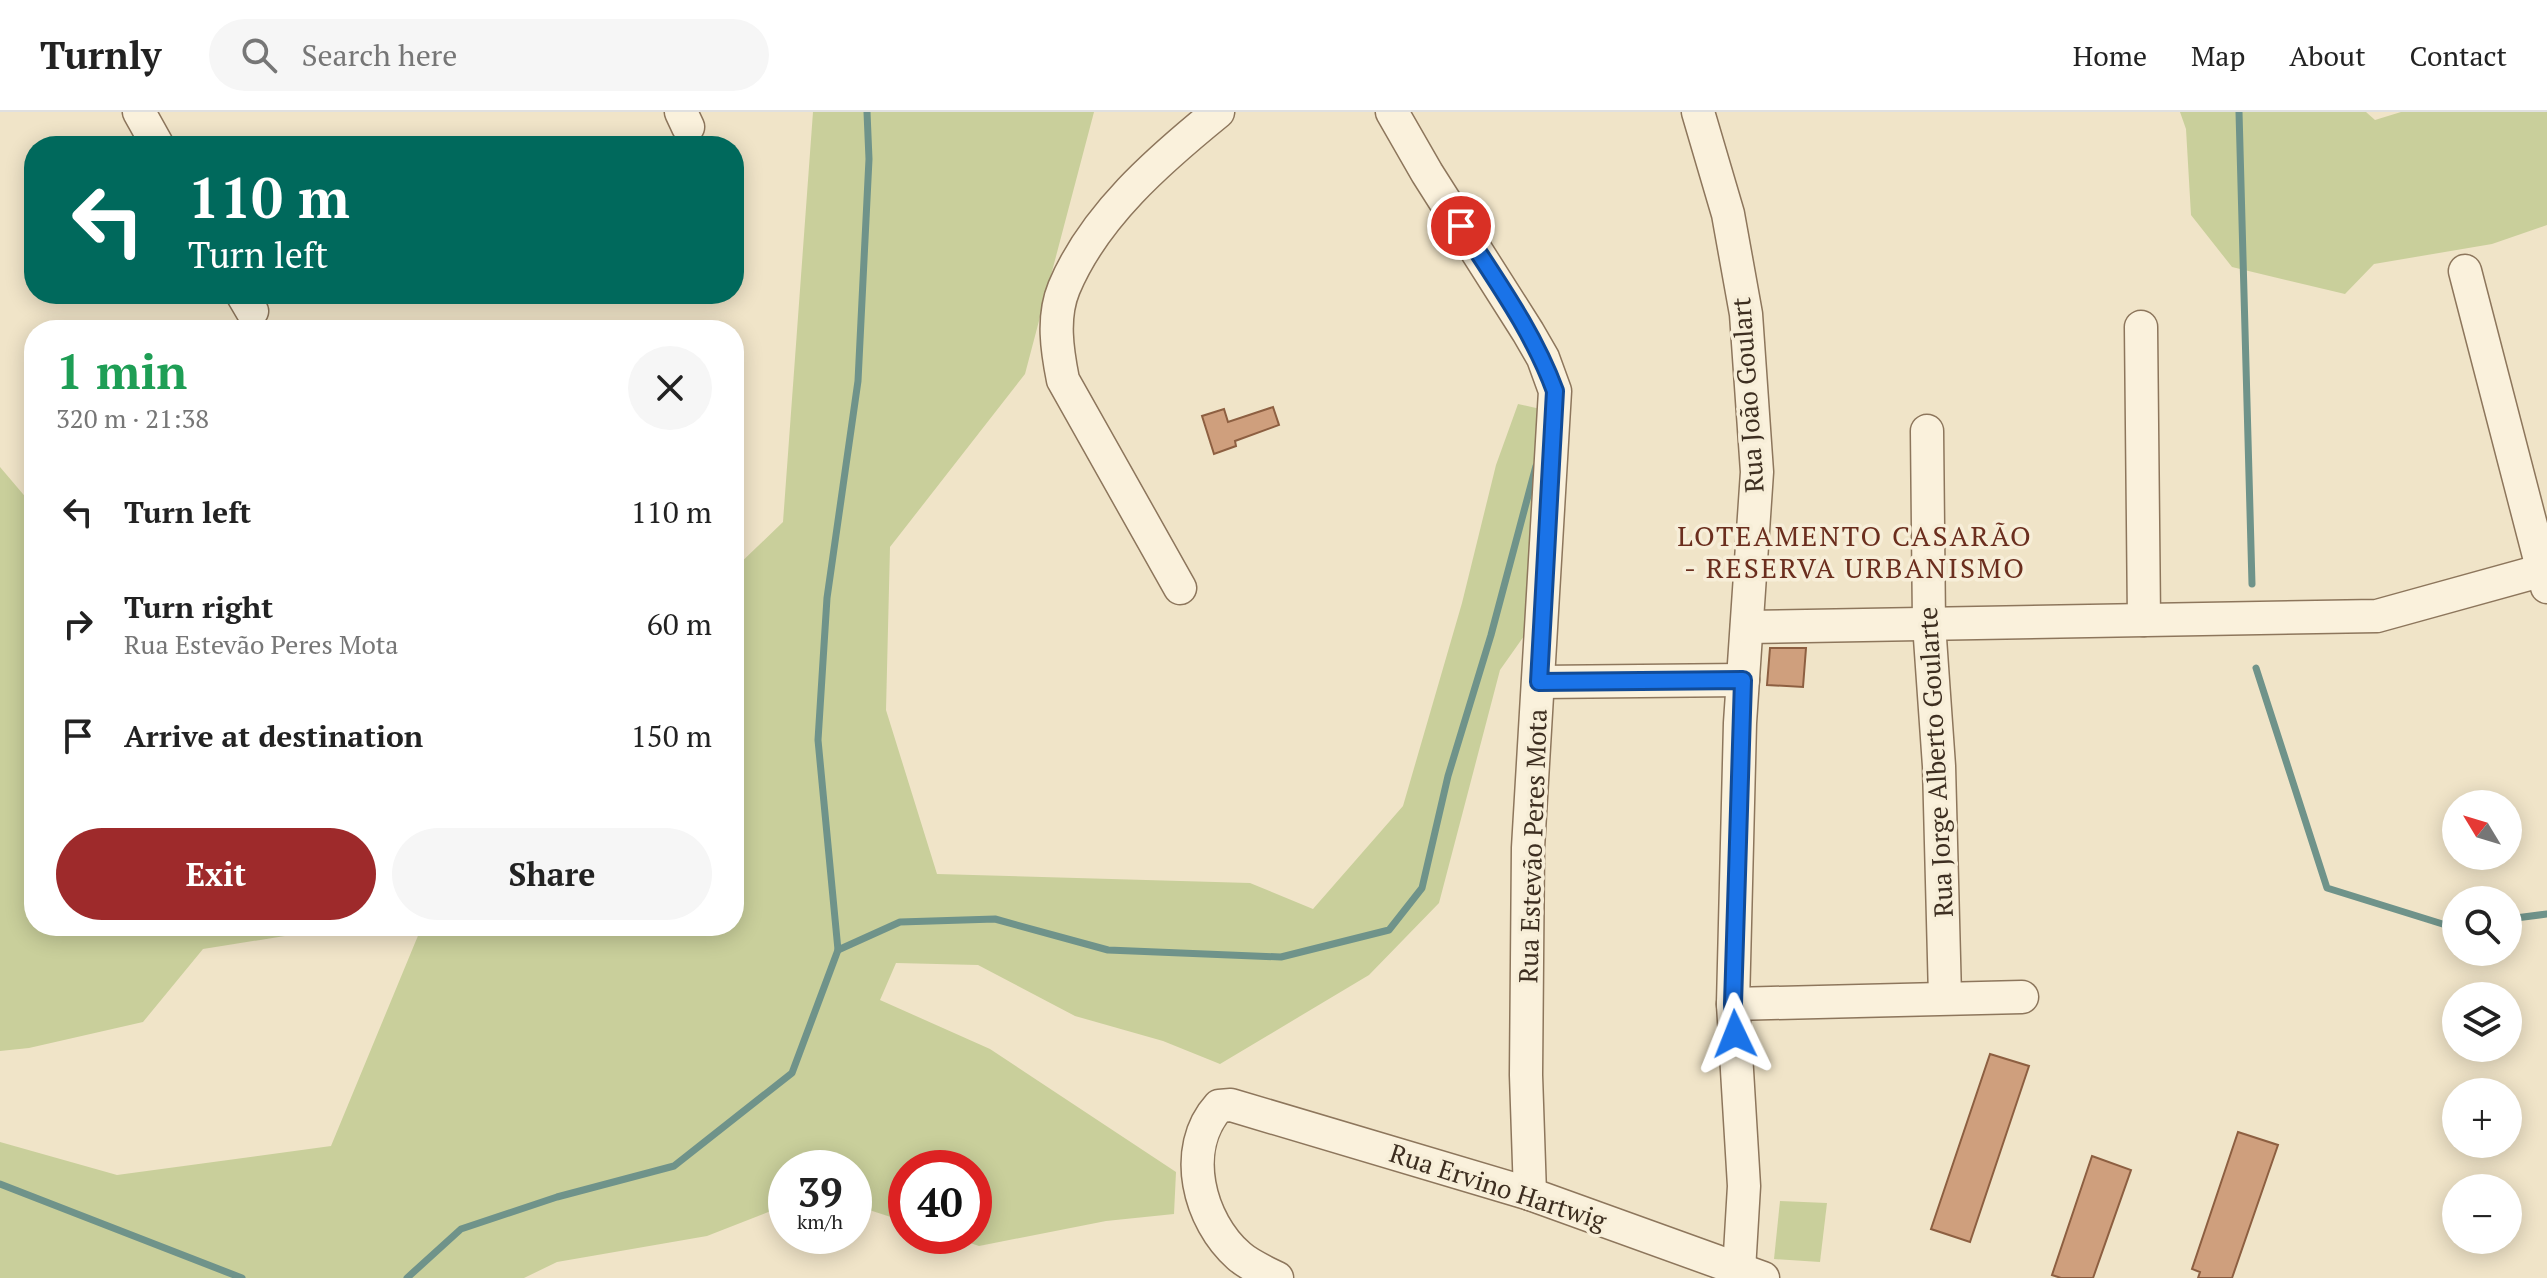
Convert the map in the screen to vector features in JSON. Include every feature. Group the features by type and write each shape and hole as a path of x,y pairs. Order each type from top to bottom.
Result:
{"street":[{"path":"139,112 152,136"},
{"path":"1180,588 1063,380 1055,341 1063,290 1090,242 1123,200 1165,155 1218,112"},
{"name":"Rua Estevão Peres Mota","path":"1392,112 1528,332 1543,358 1555,391 1528,848 1526,1075 1530,1194"},
{"name":"Rua João Goulart","path":"1685,112 1702,125 1728,214 1746,314 1757,472 1743,680 1733,1004 1746,1275"},
{"path":"1747,627 2377,616 2546,575 2465,271"},
{"path":"2141,327 2144,620"},
{"name":"Rua Jorge Alberto Goularte","path":"1927,431 1929,624 1939,766 1945,997"},
{"path":"1539,682 1743,680"},
{"path":"1733,1004 2022,997"},
{"name":"Rua Ervino Hartwig","path":"1277,1278 1240,1257 1212,1226 1197,1178 1201,1138 1219,1106 1231,1105 1530,1194 1746,1275"}],"green space":[{"path":"813,112 1094,112 1025,374 890,547 886,710 937,874 1250,883 1313,909 1403,806 1462,603 1496,465 1518,404 1545,410 1534,622 1500,670 1439,903 1369,975 1220,1064 1163,1041 1075,1016 978,965 896,963 880,1000 990,1049 1176,1172 1174,1214 1106,1221 992,1243 992,1150 888,1150 888,1216 872,1211 872,1150 768,1150 768,1212 707,1236 557,1262 524,1278 0,1278 0,1142 117,1175 331,1146 418,936 744,936 744,559 783,522"},
{"path":"2180,112 2366,112 2375,120 2401,112 2547,112 2547,225 2492,244 2374,264 2345,294 2232,267 2191,215 2186,129"},
{"path":"0,467 24,495 24,936 285,936 203,949 143,1022 29,1048 0,1051"},
{"path":"1780,1201 1827,1203 1820,1262 1774,1259"}],"building":[{"path":"1273,407 1279,425 1235,441 1236,446 1214,454 1202,416 1224,409 1228,422"},
{"path":"1770,648 1806,648 1803,687 1767,685"},
{"path":"1990,1054 2029,1066 1970,1242 1931,1229"},
{"path":"2238,1132 2278,1145 2232,1278 2198,1278 2200,1272 2192,1269"},
{"path":"2092,1156 2131,1170 2093,1278 2061,1278 2052,1275"}],"waterway":[{"path":"838,950 818,740 827,598 858,381 869,159 867,112"},
{"path":"2239,112 2252,584"},
{"path":"407,1278 461,1229 557,1197 674,1166 792,1073 838,950 900,922 995,919 1108,950 1281,957 1389,930 1422,888 1448,776 1491,635 1536,466"},
{"path":"2256,668 2327,888 2442,924"},
{"path":"2522,917 2547,914"},
{"path":"0,1184 242,1278"}],"district":[{"name":"LOTEAMENTO CASARÃO - RESERVA URBANISMO","path":"1855,552"}],"route":[{"path":"1461,226 1543,358 1555,391 1539,682 1743,680 1733,1004 1735,1034"}]}
